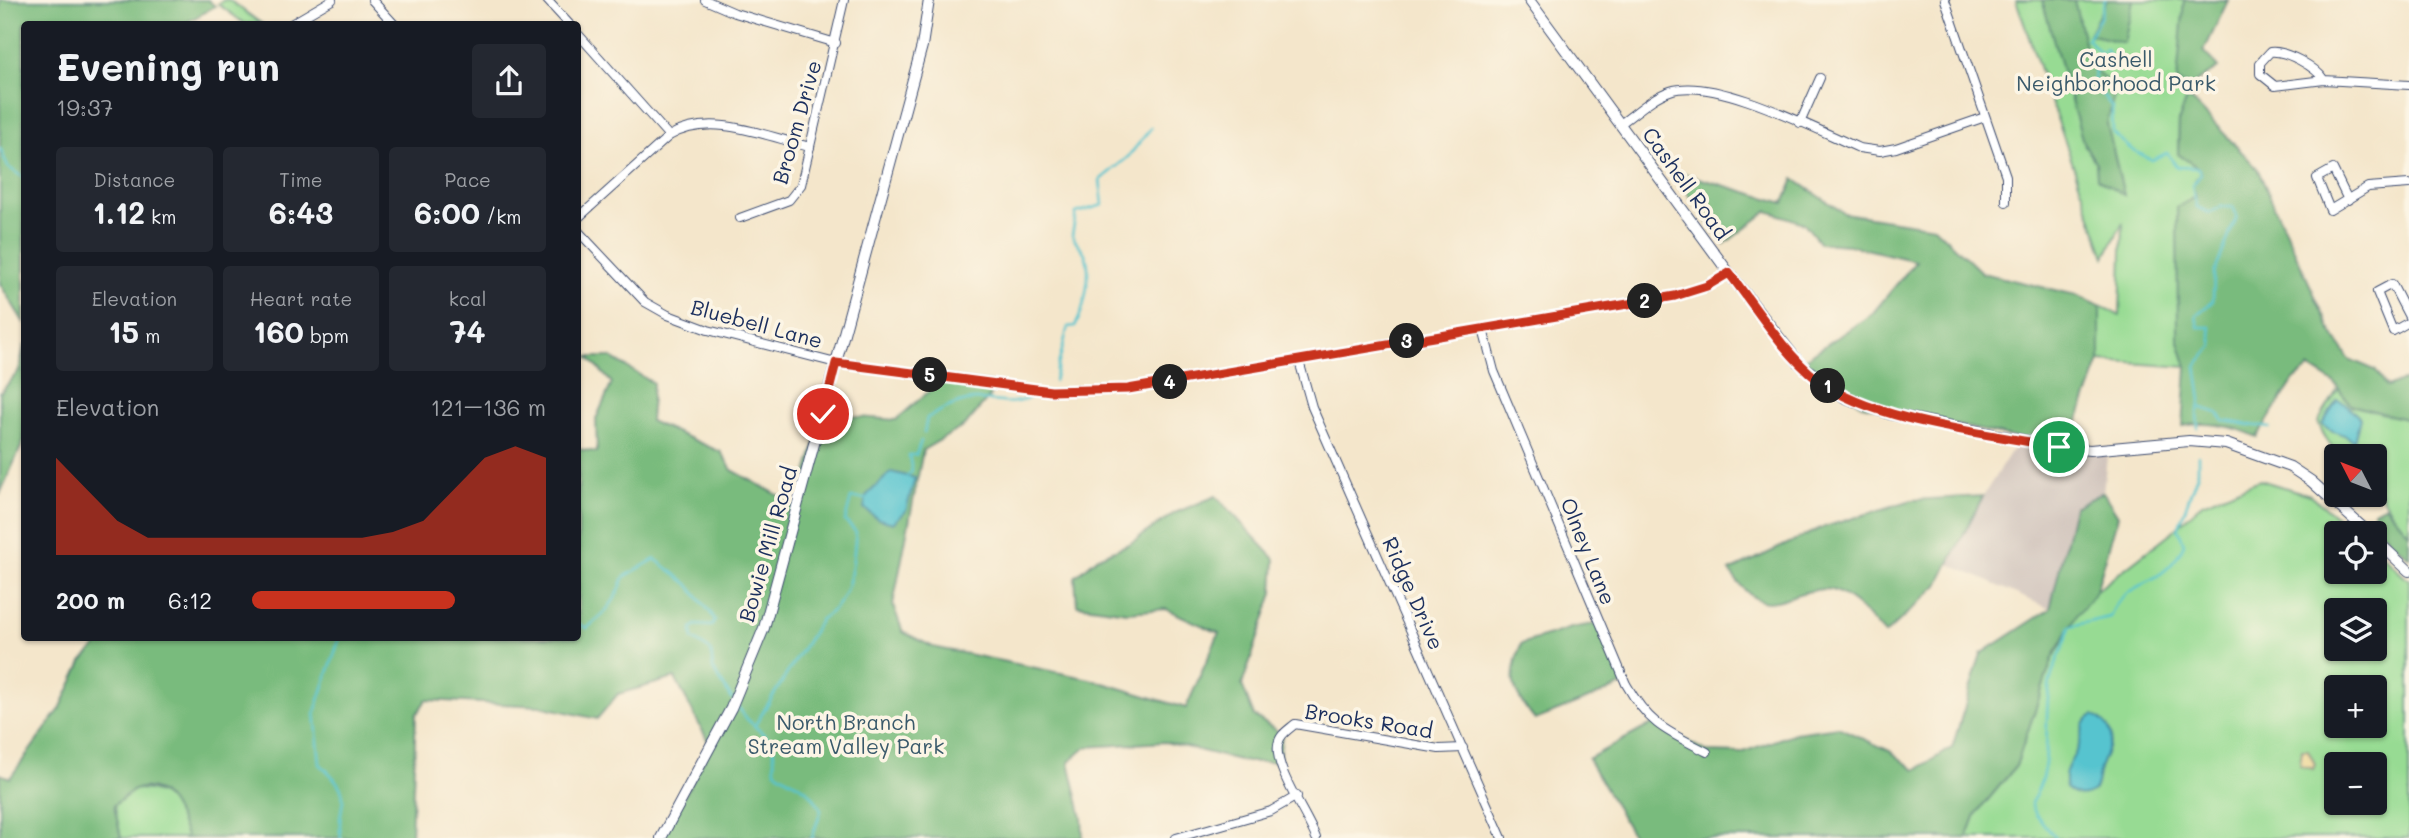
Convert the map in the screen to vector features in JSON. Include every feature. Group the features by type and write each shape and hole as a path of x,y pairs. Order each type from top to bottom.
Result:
{"street":[{"path":"296,21 332,0"},
{"path":"372,0 391,21"},
{"path":"547,0 566,21"},
{"path":"705,0 735,13 836,43"},
{"name":"Broom Drive","path":"740,218 793,198 801,185 844,0"},
{"name":"Bowie Mill Road","path":"661,838 731,708 780,579 922,46 929,0"},
{"name":"Cashell Road","path":"1529,0 1729,273 1799,363 1819,381 1863,405 1889,414 2059,447 2090,450 2189,441 2239,447 2290,467 2311,481 2356,521"},
{"path":"1945,0 2006,176 2006,202"},
{"path":"581,37 669,136"},
{"path":"2325,80 2317,71 2281,52 2270,52 2260,64 2260,74 2275,86 2325,80 2409,85"},
{"path":"1800,123 1820,78"},
{"path":"1620,124 1660,95 1693,87 1727,94 1859,148 1880,151 1985,117"},
{"path":"581,215 669,136 692,125 718,125 810,147"},
{"path":"2348,200 2333,169 2317,178 2330,210 2348,200 2368,187 2409,184"},
{"name":"Bluebell Lane","path":"581,234 645,302 668,315 708,330 836,363 1081,392 1128,389 1675,296 1707,286 1729,273"},
{"path":"2409,317 2392,284 2377,292 2393,331 2409,322"},
{"path":"2400,301 2409,293"},
{"name":"Olney Lane","path":"1483,329 1494,371 1626,684 1640,709 1654,723 1707,752"},
{"name":"Ridge Drive","path":"1299,361 1312,407 1502,838"},
{"path":"2387,550 2409,571"},
{"name":"Brooks Road","path":"1297,796 1279,762 1278,744 1282,734 1298,724 1439,749 1463,748"},
{"path":"1176,838 1271,811 1297,796 1316,838"}],"shaded area":[{"path":"2019,439 2108,448 2103,492 2074,508 2050,609 1949,564 1983,496"}],"green space":[{"path":"0,0 208,0 215,6 189,21 21,21 21,318 0,284"},
{"path":"229,0 258,21 241,21 218,4"},
{"name":"Cashell Neighborhood Park","path":"2016,0 2228,0 2188,85 2188,96 2179,120 2178,154 2198,168 2201,174 2195,180 2196,197 2178,338 2187,367 2100,361 2100,306 2120,315 2123,222 2105,257"},
{"path":"2042,0 2074,0 2090,67 2116,88 2107,124 2124,195 2097,178 2096,163 2083,142"},
{"path":"2107,0 2133,0 2124,43 2089,34"},
{"path":"2184,0 2228,0 2204,51 2218,68 2190,86 2177,81"},
{"path":"2188,96 2257,168 2329,327 2349,359 2375,370 2387,387 2409,378 2409,420 2351,405 2334,383 2310,368 2294,380 2257,437 2221,426 2183,426 2187,367 2178,338 2177,207 2196,197 2192,186 2201,173 2178,154 2179,120"},
{"path":"1671,170 1784,203 1794,179 1844,213 1934,227 1982,273 2076,295 2100,306 2100,361 2073,435 2059,447 1863,405 1799,363 1872,314 1916,261 1849,245 1820,243 1804,223 1768,211 1724,244"},
{"name":"North Branch Stream Valley Park","path":"588,357 610,357 653,383 650,421 721,452 732,470 798,506 823,414 896,420 945,377 1000,384 966,425 923,450 893,605 903,632 933,647 1090,679 1186,708 1219,633 1166,609 1127,612 1077,605 1075,577 1098,557 1129,544 1175,513 1216,496 1275,559 1273,593 1242,685 1254,716 1282,734 1279,762 1247,762 1165,742 1086,747 1069,762 1082,818 1083,838 661,838 711,747 675,678 618,694 597,719 540,706 426,700 416,715 411,838 187,838 175,811 164,795 148,788 134,790 114,805 121,838 0,838 0,774 10,778 60,709 82,662 101,641 581,641 581,449 597,452 596,419 612,383"},
{"path":"21,361 21,447 0,494 0,393 19,371"},
{"path":"2338,389 2351,405 2409,420 2409,533 2387,505 2387,444 2330,444 2318,422"},
{"path":"2260,480 2310,495 2341,521 2324,521 2324,584 2387,584 2387,559 2409,580 2409,838 1967,838 1976,814 2016,766 2052,660 2075,618 2096,591 2173,531 2202,503"},
{"path":"2103,492 2118,516 2096,591 2075,618 2052,660 2016,766 1976,814 1967,838 1634,838 1588,759 1654,723 1707,752 1741,753 1795,733 1838,727 1890,751 1915,770 1952,748 1981,654 2050,609 2074,507"},
{"path":"1983,496 1938,585 1885,634 1850,599 1833,590 1809,591 1774,601 1764,601 1743,588 1730,571 1821,528 1912,500"},
{"path":"2387,507 2409,533 2409,557 2387,537 2387,521 2371,521 2374,511"},
{"path":"1599,623 1626,684 1535,720 1521,701 1514,684 1514,667 1521,644 1571,628"},
{"path":"136,789 158,793 171,802 187,838 121,838 114,805"}],"sand":[{"path":"2302,750 2308,750 2315,764 2313,769 2300,765"}],"water":[{"path":"2337,400 2346,404 2360,418 2354,441 2322,424"},
{"path":"891,472 915,478 906,511 893,523 878,519 864,508 866,496"},
{"path":"2094,715 2108,728 2110,740 2094,791 2080,796 2066,788 2065,776 2079,745 2084,724"}],"waterway":[{"path":"2105,0 2100,18 2087,39 2100,53 2106,49 2110,56 2095,67 2094,83 2112,108 2113,133 2131,149 2152,160 2167,153 2177,167 2198,168 2201,174 2192,186 2197,207 2210,213 2222,206 2233,207 2237,216 2214,274 2213,301 2196,315 2198,327 2210,327 2213,346 2196,366 2201,400 2197,414 2198,428"},
{"path":"1054,381 1068,327 1075,326 1086,291 1087,262 1084,252 1072,235 1076,213 1103,205 1100,180 1128,157 1151,128"},
{"path":"0,148 8,167 21,176"},
{"path":"924,433 927,418 960,403 973,400 1011,402 1029,398"},
{"path":"2199,407 2218,413 2224,421 2270,428"},
{"path":"907,475 912,472 909,455 916,455 921,441"},
{"path":"2056,838 2036,815 2031,803 2043,774 2048,697 2054,668 2070,626 2110,617 2125,595 2156,577 2176,559 2184,544 2178,529 2198,472 2198,455"},
{"path":"755,725 821,619 832,611 845,592 852,570 856,532 845,521 851,498 867,499"},
{"path":"581,625 587,628 605,611 624,577 655,559 688,584 715,620 712,626 696,625 692,629 693,639 711,651 713,669 732,699"},
{"path":"339,641 315,712 320,764 339,785 342,793 341,838"},
{"path":"736,704 747,719 773,743 775,770 806,790 816,801 821,810 812,838"}],"route":[{"path":"823,414 836,363 1051,391 1128,389 1675,296 1707,286 1729,273 1799,363 1819,381 1844,397 1889,414 2059,447"}]}
